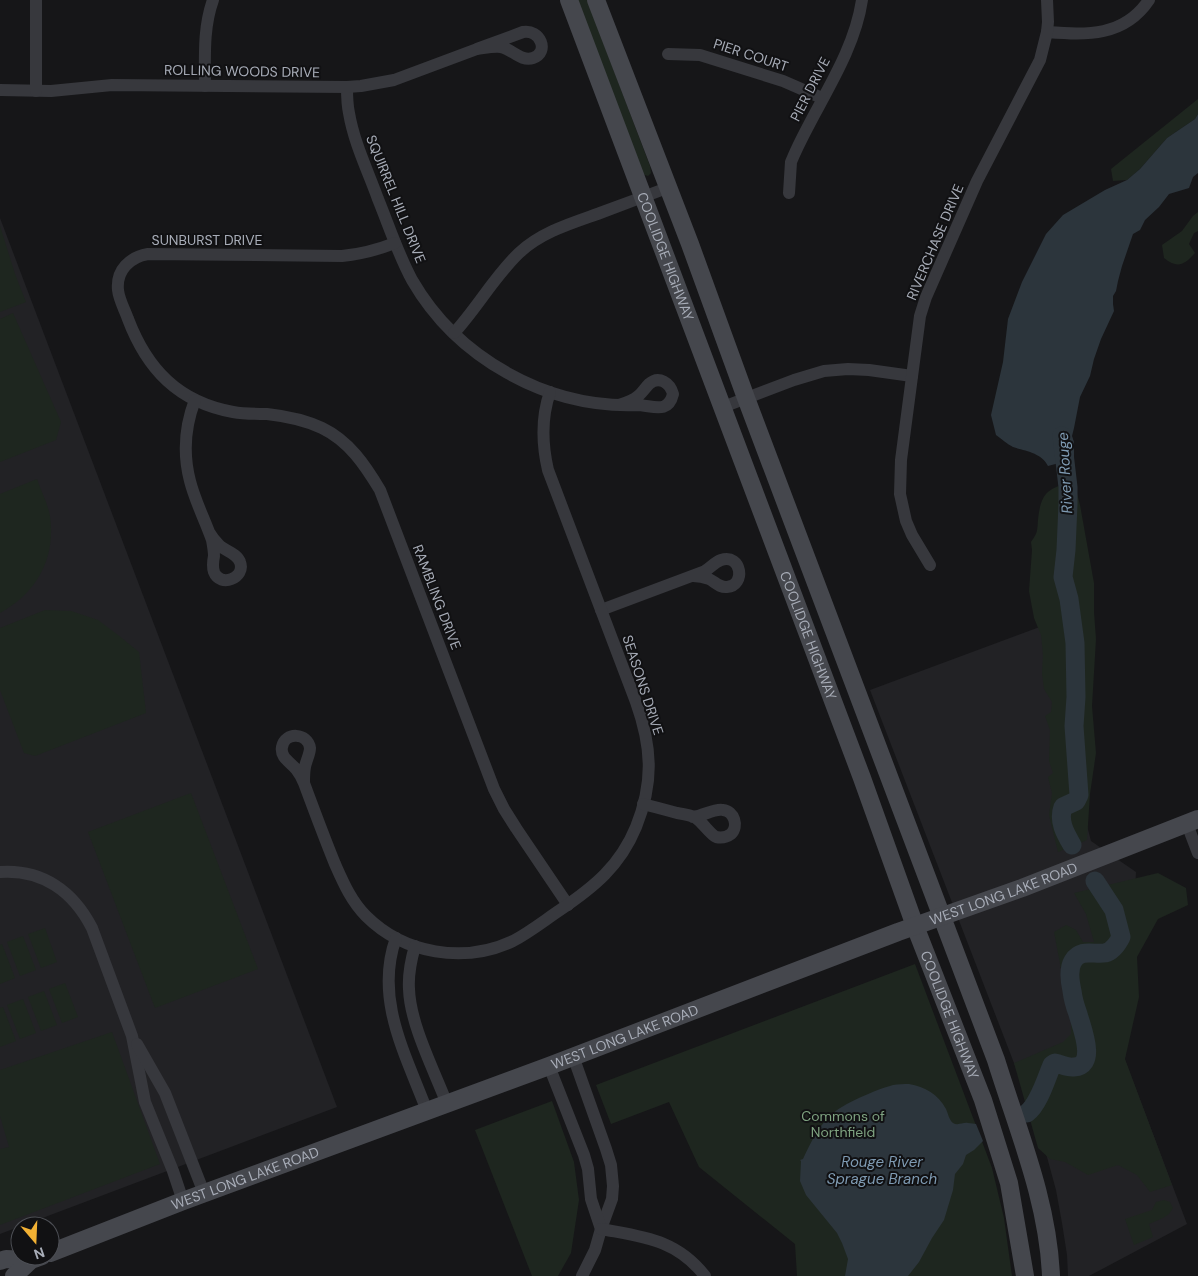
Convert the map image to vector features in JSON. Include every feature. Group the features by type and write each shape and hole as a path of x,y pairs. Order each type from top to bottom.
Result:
{"main road":[{"name":"COOLIDGE HIGHWAY","path":"569,0 869,796 915,926 983,1100 1009,1183 1024,1276"},
{"name":"COOLIDGE HIGHWAY","path":"596,0 690,244 1010,1100 1033,1172 1050,1256 1051,1276"},
{"path":"856,763 868,770 879,770 885,766"},
{"path":"869,796 884,794 899,804"},
{"name":"WEST LONG LAKE ROAD","path":"60,1249 183,1200 549,1066 1192,822"},
{"path":"970,1067 976,1072 988,1074 997,1065"},
{"path":"983,1100 991,1094 998,1093 1010,1100"},
{"path":"14,1276 27,1266"}],"street":[{"path":"36,0 36,91"},
{"path":"205,86 206,31 213,0"},
{"name":"PIER DRIVE","path":"789,193 791,162 858,23 862,0"},
{"name":"RIVERCHASE DRIVE","path":"930,565 906,521 900,494 901,460 920,316 926,297 977,181 1034,72 1044,48 1048,22 1047,0"},
{"path":"1047,32 1084,34 1102,32 1119,27 1134,18 1149,0"},
{"name":"ROLLING WOODS DRIVE","path":"0,90 64,90 112,85 347,87 394,80 477,49"},
{"name":"PIER COURT","path":"668,54 700,55 783,81 822,98"},
{"name":"SQUIRREL HILL DRIVE","path":"347,87 349,111 354,133 402,261 421,294 437,315 469,346 495,366 524,382 550,392 584,401 619,405"},
{"path":"454,333 504,269 531,243 550,232 668,188"},
{"name":"SUNBURST DRIVE","path":"195,400 180,391 156,370 136,340 118,291 119,275 127,263 140,255 148,254 342,256 370,252 395,243"},
{"path":"723,407 794,380 824,371 869,370 912,376"},
{"name":"SEASONS DRIVE","path":"304,783 329,850 349,893 364,914 396,938 436,952 450,953 486,950 514,940 596,884 615,863 629,843 636,828 648,780 649,766 644,724 552,483 544,455 544,415 550,392"},
{"path":"195,400 187,431 186,459 190,482 209,532"},
{"name":"RAMBLING DRIVE","path":"195,400 209,406 235,412 281,416 314,425 330,432 340,440 366,467 380,490 496,794 516,828 568,904"},
{"path":"601,610 694,576"},
{"path":"643,804 693,817"},
{"path":"1192,822 1198,853"},
{"path":"0,872 21,873 44,879 56,885 67,893 86,916 132,1036 145,1102 183,1200"},
{"path":"396,938 389,971 390,1009 400,1042 426,1111"},
{"path":"415,946 410,970 409,989 411,1005 417,1029 447,1104"},
{"path":"132,1036 166,1093 204,1193"},
{"path":"573,1056 606,1149 612,1170 613,1186 612,1199 595,1250 582,1276"},
{"path":"549,1066 584,1155 588,1169 591,1199 601,1229"},
{"path":"601,1229 635,1235 668,1245 678,1250 690,1260 705,1276"}],"shaded area":[{"path":"0,218 337,1107 48,1216 10,1216 10,1230 0,1234"},
{"path":"1072,615 1079,795 1091,841 1136,872 1125,1060 1187,1224 1089,1276 1068,1276 1062,1223 1047,1157 1014,1063 870,690"}],"green space":[{"path":"576,0 587,0 650,166 651,173 648,176 642,174"},
{"path":"1198,99 1198,114 1195,119 1167,138 1140,169 1127,180 1113,181 1111,169"},
{"path":"1198,212 1198,231 1194,233 1189,244 1195,253 1184,263 1173,264 1164,258 1162,245 1182,231"},
{"path":"0,226 26,302 0,312"},
{"path":"13,313 61,422 56,440 0,462 0,319"},
{"path":"37,479 50,516 50,546 47,560 34,585 13,605 0,613 0,494"},
{"path":"1074,481 1094,583 1096,639 1092,706 1096,753 1090,794 1087,840 1058,852 1049,815 1052,793 1048,777 1053,773 1049,761 1050,730 1045,716 1051,712 1052,702 1044,689 1041,635 1034,618 1029,591 1031,542 1037,532 1039,510 1044,497 1052,489"},
{"path":"45,610 71,611 98,620 139,652 146,713 35,756 24,753 0,690 0,628"},
{"path":"191,793 258,969 155,1008 88,832"},
{"path":"1158,873 1186,888 1188,905 1158,919 1137,957 1139,997 1125,1059 1172,1185 1150,1192 1137,1175 1118,1165 1088,1175 1065,1162 1050,1159 1038,1148 1014,1063 1063,1042 1071,1034 1071,1021 1054,932 1066,925 1076,930 1083,942 1094,942 1086,914 1074,893"},
{"path":"45,928 57,962 41,968 28,934"},
{"path":"23,936 36,970 20,976 7,942"},
{"path":"2,944 15,978 0,984 0,945"},
{"name":"Commons of Northfield","path":"915,964 992,1168 1004,1218 1012,1276 797,1276 795,1244 699,1167 669,1102 611,1124 596,1085"},
{"path":"65,983 78,1017 62,1023 49,989"},
{"path":"44,991 57,1025 41,1031 28,997"},
{"path":"23,999 36,1033 20,1039 7,1005"},
{"path":"3,1007 16,1041 0,1047 0,1008"},
{"path":"112,1032 160,1164 24,1216 10,1216 10,1221 0,1225 0,1149 9,1147 0,1116 0,1070"},
{"path":"552,1101 574,1162 579,1200 571,1253 558,1276 532,1276 475,1130"},
{"path":"1164,1200 1170,1202 1173,1208 1169,1214 1149,1224 1153,1237 1134,1245 1125,1219 1152,1210 1156,1202"}],"water":[{"path":"1198,114 1198,173 1193,177 1189,188 1169,194 1145,220 1140,230 1133,234 1113,296 1114,311 1101,339 1090,376 1080,397 1072,436 1074,459 1048,466 1038,455 1013,447 996,435 991,415 1003,362 1008,319 1022,282 1046,234 1063,215 1105,190 1127,180 1140,169 1167,138 1195,119"},
{"name":"Rouge River Sprague Branch","path":"909,1084 926,1089 935,1095 943,1104 953,1123 976,1124 983,1141 966,1155 963,1164 955,1174 953,1190 944,1220 919,1262 908,1276 845,1276 848,1259 842,1243 837,1233 806,1195 800,1181 800,1160 803,1159 822,1125 835,1111 878,1090 893,1085"}],"waterway":[{"name":"River Rouge","path":"1062,436 1068,487 1063,577 1069,599 1075,643 1076,697 1074,726 1079,795 1076,801 1063,807 1061,817 1072,845"},
{"name":"River Rouge","path":"1027,1113 1039,1098 1052,1065 1055,1063 1074,1067 1081,1065 1085,1060 1087,1053 1086,1045 1074,1002 1070,972 1071,964 1076,957 1084,953 1108,952 1121,937 1114,910 1095,881"}]}
